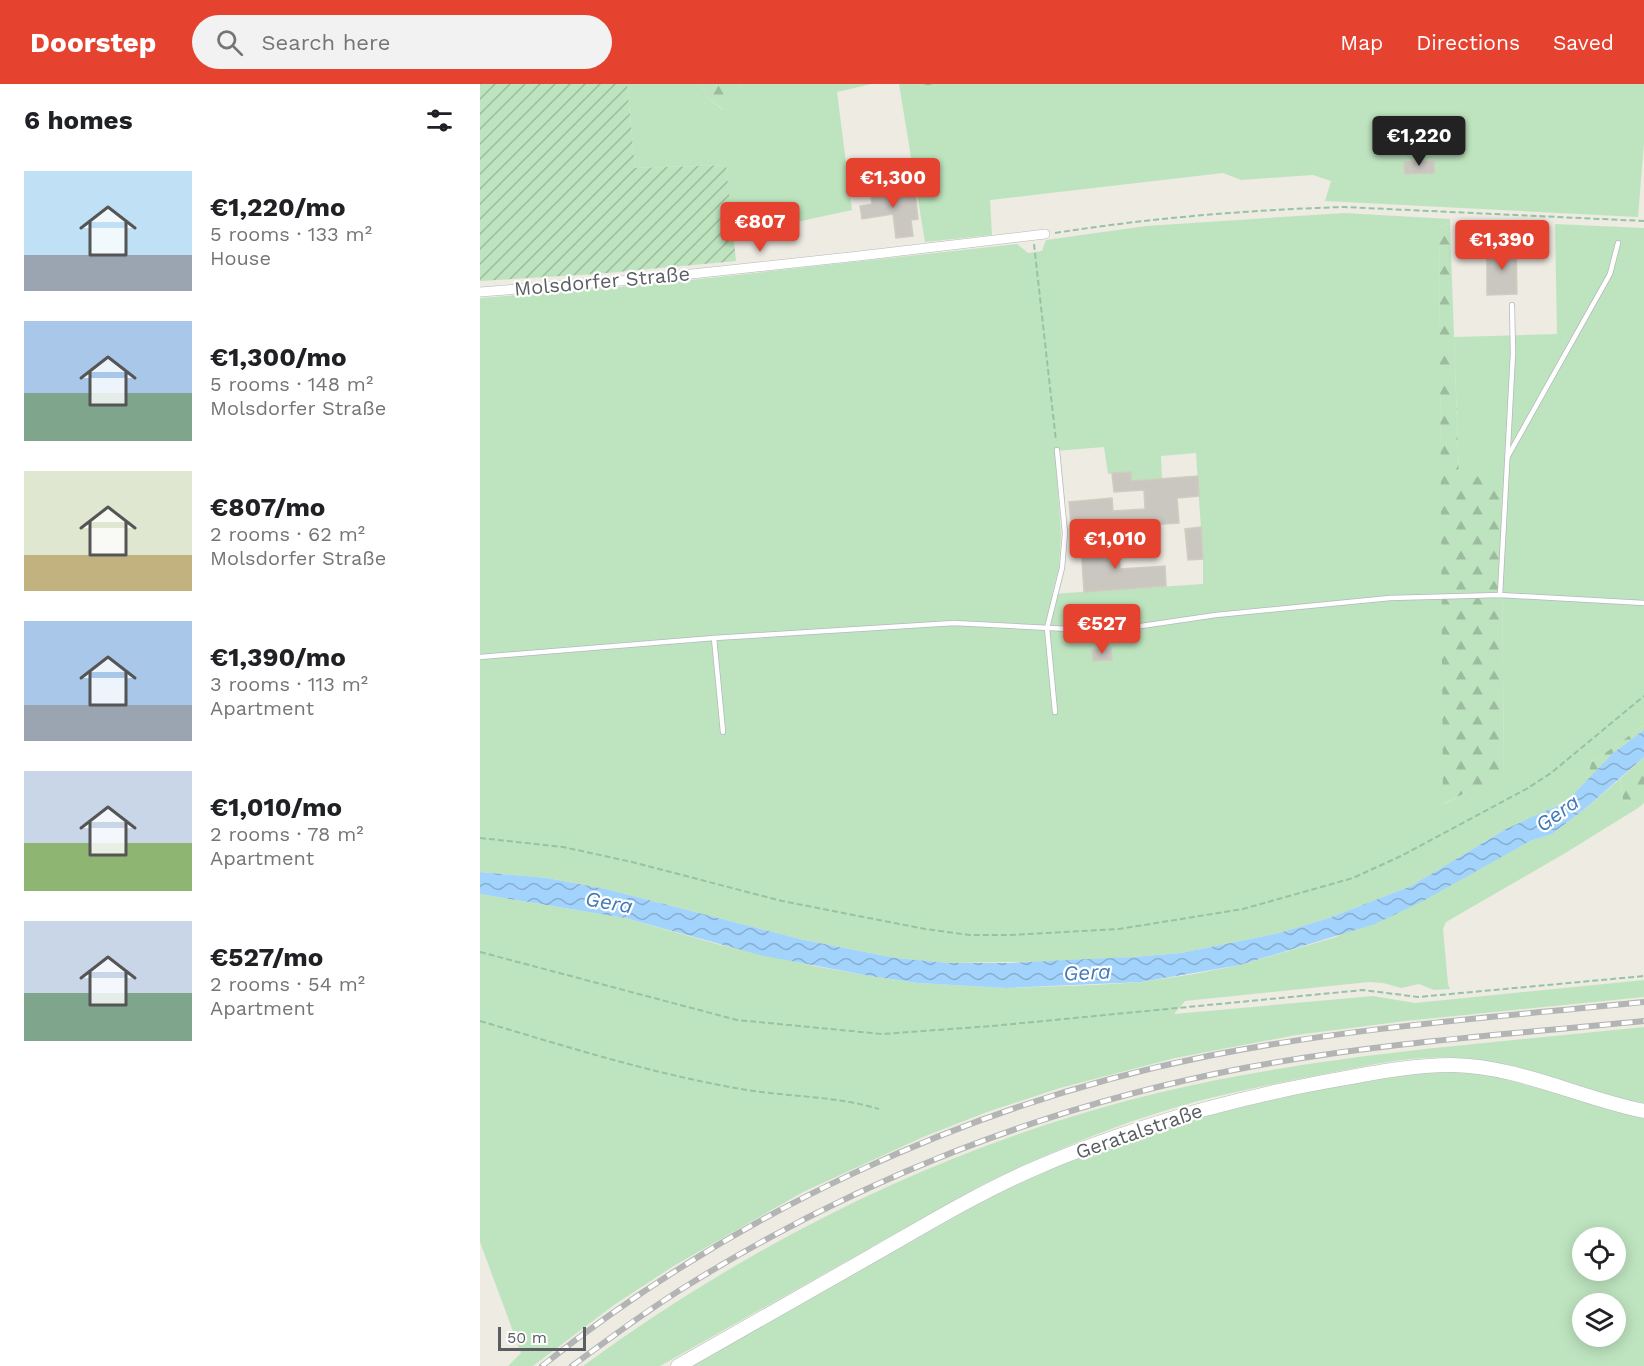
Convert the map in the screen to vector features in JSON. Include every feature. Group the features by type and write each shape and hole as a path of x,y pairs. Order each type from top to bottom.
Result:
{"street":[{"name":"Molsdorfer Straße","path":"480,292 669,276 1045,234"},
{"name":"Geratalstraße","path":"678,1366 929,1223 1029,1171 1121,1135 1222,1104 1346,1078 1410,1068 1453,1065 1494,1070 1644,1111"}],"lane":[{"path":"1507,458 1610,274 1618,243"},
{"path":"1500,595 1513,353 1512,305"},
{"path":"1055,712 1047,628 1062,568 1065,533 1057,450"},
{"path":"480,657 714,638 954,623 1107,631 1216,615 1390,598 1500,595 1644,603"},
{"path":"714,638 723,732"}],"path":[{"path":"925,84 932,84"},
{"path":"1045,234 1146,220 1299,208 1344,207 1644,221"},
{"path":"1035,252 1057,450"},
{"path":"480,838 563,847 632,862 782,901 925,929 970,935 1009,935 1119,929 1242,909 1353,878 1401,856 1528,788 1644,696"},
{"path":"480,952 737,1020 882,1034 1014,1024 1363,990 1418,997 1644,976"},
{"path":"480,1021 621,1062 695,1080 748,1090 824,1098 879,1109"}],"green space":[{"path":"480,84 627,84 635,168 726,165 736,261 596,274 480,281"},
{"path":"627,84 700,84 709,99 723,110 742,84 872,84 837,92 852,210 732,236 726,165 635,168"},
{"path":"700,84 742,84 724,110 709,99"},
{"path":"899,84 1644,84 1644,143 1638,217 1325,201 1331,181 1313,175 1241,180 1223,173 990,200 992,235 925,242"},
{"path":"1344,213 1450,219 1450,224 1439,227 1444,804 1504,773 1501,477 1459,477 1454,337 1557,334 1555,224 1644,228 1644,725 1591,763 1587,781 1569,799 1506,829 1411,886 1329,918 1279,933 1181,953 1133,957 1070,961 949,963 896,958 804,940 606,889 547,878 480,872 480,298 645,285 1017,244 1028,253 1042,251 1046,240 1146,226","holes":["1104,447 1108,474 1130,472 1131,481 1162,479 1161,456 1196,453 1203,584 1052,594 1059,567 1061,534 1055,451"]},
{"path":"1450,224 1459,477 1501,476 1504,774 1443,804 1439,227"},
{"path":"1644,725 1644,730 1613,753 1587,781 1591,763"},
{"path":"1644,757 1644,803 1638,808 1623,800 1620,779"},
{"path":"1620,779 1623,800 1638,808 1446,922 1443,929 1450,989 1434,990 1419,984 1401,988 1369,982 1185,1001 1174,1014 1373,996 1415,1003 1644,980 1644,997 1405,1021 1296,1035 1175,1058 1060,1088 987,1112 923,1137 803,1192 672,1267 614,1305 533,1366 508,1366 521,1353 480,1242 480,894 625,918 717,944 814,966 918,983 1006,988 1141,982 1240,965 1336,937 1530,841 1552,834"},
{"path":"1644,1027 1644,1105 1601,1095 1510,1067 1474,1060 1439,1057 1373,1065 1211,1098 1101,1133 984,1184 660,1366 583,1366 659,1313 737,1265 817,1221 899,1181 983,1147 1070,1117 1158,1093 1249,1074 1347,1058"},
{"path":"1453,1071 1493,1076 1644,1117 1644,1366 691,1366 992,1196 1064,1164 1138,1137 1213,1114 1391,1077"}],"water":[{"name":"Gera","path":"1644,730 1644,757 1586,808 1552,834 1530,841 1423,901 1375,924 1240,965 1141,982 1006,988 918,983 760,955 625,918 480,894 480,872 547,878 606,889 804,940 896,958 949,963 1008,963 1181,953 1279,933 1329,918 1411,886 1506,829 1569,799 1613,753"}],"building":[{"path":"1434,161 1434,173 1405,174 1404,162"},
{"path":"880,182 881,195 915,191 918,219 911,220 913,236 896,238 893,214 862,219 860,206 872,204 869,184"},
{"path":"1516,247 1517,294 1487,295 1487,248"},
{"path":"1131,472 1131,481 1198,476 1199,496 1177,498 1179,523 1132,526 1131,519 1071,524 1069,502 1112,498 1113,511 1145,509 1144,490 1114,492 1112,473"},
{"path":"1201,527 1203,559 1188,560 1185,529"},
{"path":"1118,541 1120,569 1165,566 1166,586 1084,592 1081,544"},
{"path":"1111,648 1112,660 1093,661 1092,650"}],"railway":[{"path":"542,1366 616,1311 693,1260 774,1213 857,1172 942,1135 1030,1103 1118,1077 1208,1056 1316,1037 1644,1002"},
{"path":"572,1366 642,1315 750,1248 885,1181 1025,1126 1097,1103 1170,1084 1294,1059 1444,1040 1644,1021"}]}
